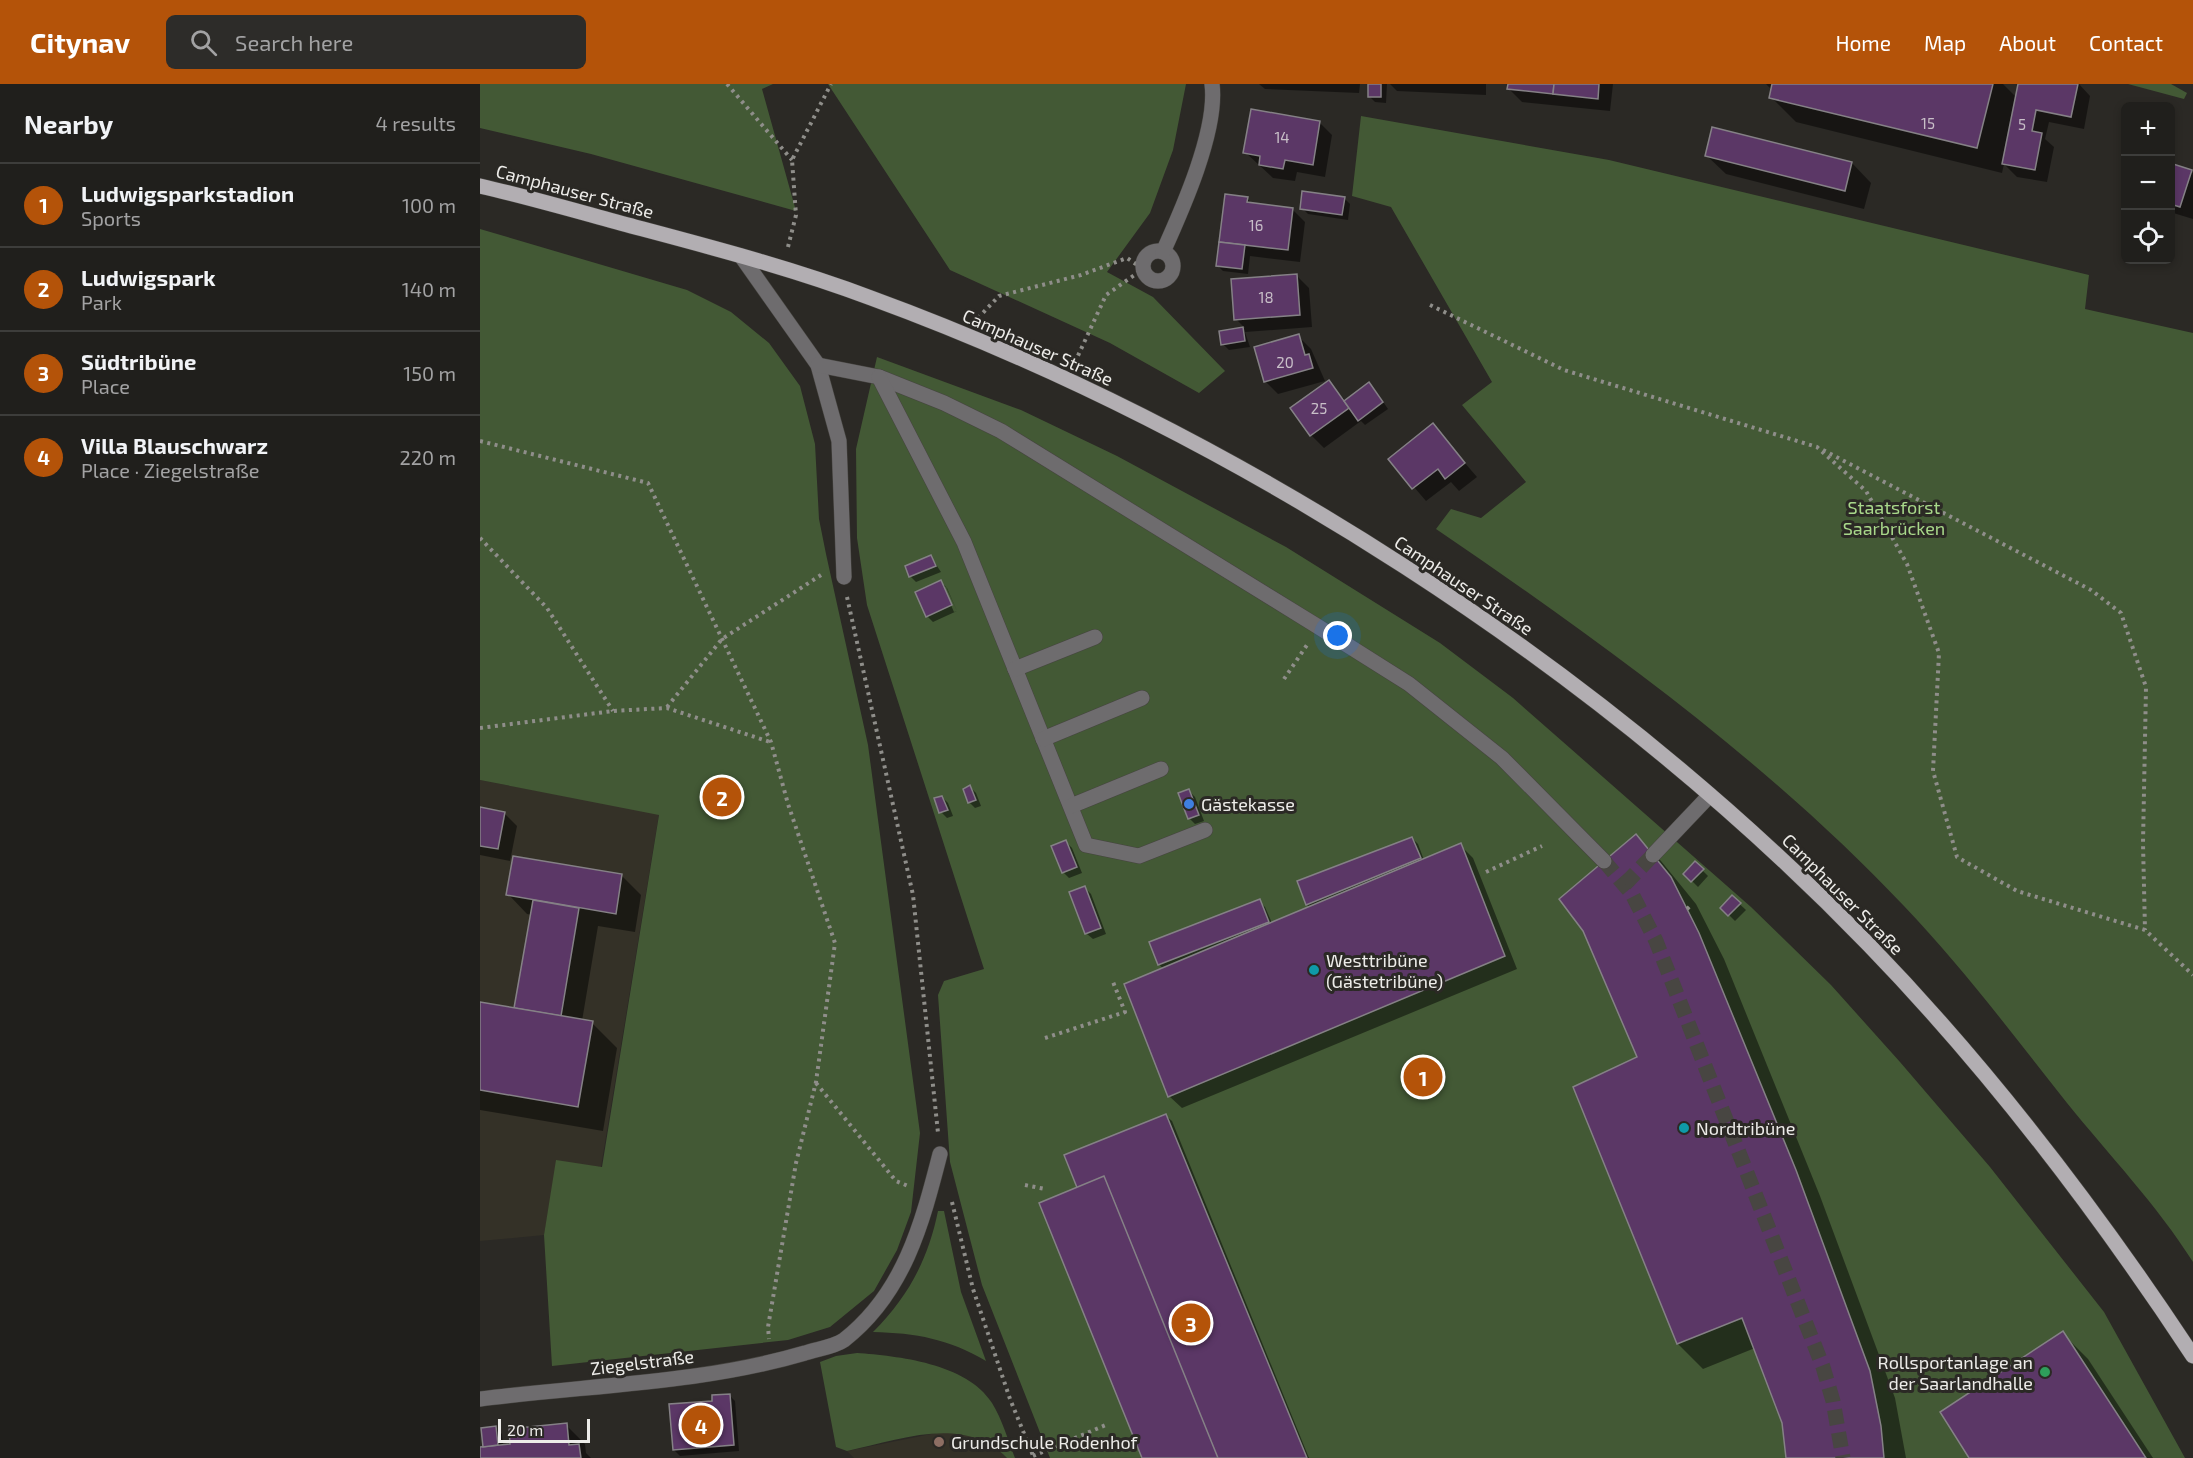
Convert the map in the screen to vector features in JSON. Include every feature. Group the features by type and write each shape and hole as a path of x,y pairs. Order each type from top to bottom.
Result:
{"main road":[{"name":"Camphauser Straße","path":"480,186 741,256 868,297 963,334 1068,379 1184,438 1321,516 1417,575 1536,657 1710,795 1868,944 1940,1023 2026,1128 2142,1279 2193,1356"}],"street":[{"path":"1163,252 1182,209 1206,136 1213,93 1212,84"},
{"path":"1155,251 1163,252 1170,257 1173,266 1171,274 1165,280 1156,281 1148,277 1143,269 1148,255 1155,251"},
{"path":"741,256 818,365 839,441 844,577"},
{"path":"818,365 879,377 1001,431 1408,684 1502,758 1604,861"},
{"path":"879,377 964,542 1086,845 1139,856 1205,830"},
{"path":"1015,669 1095,637"},
{"path":"1043,739 1142,699"},
{"path":"1071,806 1161,769"},
{"path":"1653,855 1710,795"},
{"name":"Ziegelstraße","path":"480,1399 709,1373 771,1361 842,1341 886,1298 909,1257 923,1221 940,1154"}],"path":[{"path":"727,84 792,160"},
{"path":"782,269 796,215 792,160 831,84"},
{"path":"963,334 999,296 1081,275 1127,258 1143,269 1106,295 1068,379"},
{"path":"1430,305 1564,370 1817,447 2091,590 2121,613 2146,687 2143,843 2145,930"},
{"path":"480,441 648,483 771,742 788,804 835,943 816,1082 795,1163 768,1327 771,1361"},
{"path":"1817,447 1866,491 1907,564 1939,653 1933,771 1958,856 2017,891 2145,930 2193,975"},
{"path":"480,538 547,608 613,711"},
{"path":"667,708 722,639 844,560"},
{"path":"844,577 849,612 913,895 940,1154"},
{"path":"1284,679 1308,642"},
{"path":"480,728 613,711 667,708 771,742"},
{"path":"1485,872 1542,846"},
{"path":"1687,909 1692,904"},
{"path":"1044,1038 1125,1012 1113,982"},
{"path":"816,1082 896,1181"},
{"path":"1025,1185 1045,1189"},
{"path":"951,1198 973,1289 1010,1399 1033,1457 1107,1425"}],"shaded area":[{"path":"480,780 659,814 601,1167 557,1161 544,1235 480,1241"},
{"name":"Grundschule Rodenhof","path":"941,1432 973,1435 997,1448 1007,1458 854,1458 847,1451"}],"green space":[{"path":"480,84 773,84 762,89 796,211 591,154 480,128"},
{"path":"828,84 1186,84 1173,150 1150,213 1107,272 1153,297 1225,371 1199,393 1110,343 950,270"},
{"path":"2128,84 2171,84 2187,93 2184,99"},
{"name":"Staatsforst Saarbrücken","path":"1361,116 1609,160 2089,275 2085,309 2193,333 2193,1262 2148,1200 2067,1103 1968,978 1904,906 1852,853 1796,802 1680,705 1559,614 1436,529 1451,509 1481,518 1526,482 1462,405 1492,382 1391,207 1352,196"},
{"path":"480,229 687,290 731,312 769,343 800,386 815,444 819,519 868,745 920,1133 911,1212 897,1250 874,1291 830,1327 788,1340 552,1366 544,1235 556,1160 602,1167 659,815 480,780"},
{"path":"877,357 1021,410 1117,456 1286,547 1440,643 1513,698 1751,907 1831,985 1900,1062 1990,1167 2104,1312 2185,1458 1050,1458 982,1285 950,1162 938,995 944,981 984,969 867,605 857,538 856,449"},
{"path":"938,1211 944,1211 961,1292 986,1361 945,1342 904,1334 873,1332 897,1305 915,1277 929,1246"},
{"path":"857,1353 891,1356 930,1364 966,1379 981,1389 992,1403 1015,1458 1007,1458 990,1445 971,1437 951,1434 910,1437 847,1451 836,1447 820,1362 836,1356"}],"building":[{"path":"1368,84 1381,84 1381,97 1368,97"},
{"path":"1508,84 1554,84 1553,94 1507,89"},
{"path":"1554,84 1599,84 1598,99 1553,94"},
{"path":"1772,84 1993,84 1977,148 1769,98"},
{"path":"2018,84 2078,84 2071,117 2036,110 2032,131 2042,133 2035,170 2002,164"},
{"path":"1251,109 1320,121 1313,165 1285,160 1283,169 1259,165 1260,156 1243,153"},
{"path":"1712,127 1852,162 1845,191 1705,156"},
{"path":"2175,165 2192,170 2180,207 2175,206"},
{"path":"1302,191 1345,197 1342,215 1300,209"},
{"path":"1225,194 1248,197 1247,202 1293,208 1288,250 1219,242"},
{"path":"1219,242 1245,245 1242,269 1216,266"},
{"path":"1297,274 1300,315 1234,320 1231,279"},
{"path":"1243,327 1245,341 1221,345 1219,331"},
{"path":"1299,334 1305,355 1309,354 1313,368 1264,382 1254,347"},
{"path":"1329,380 1349,408 1310,436 1290,408"},
{"path":"1369,382 1383,402 1358,421 1344,401"},
{"path":"1433,423 1465,463 1445,479 1438,469 1412,489 1388,459"},
{"path":"931,555 936,566 909,577 905,566"},
{"path":"941,580 952,605 926,617 915,592"},
{"path":"970,785 976,800 968,803 963,789"},
{"name":"Gästekasse","path":"1189,789 1199,815 1188,819 1178,793"},
{"path":"942,796 948,810 939,813 934,798"},
{"path":"480,807 505,812 498,849 480,846"},
{"name":"Nordtribüne","path":"1636,834 1671,877 1699,933 1796,1170 1870,1371 1881,1426 1884,1458 1786,1458 1782,1423 1742,1318 1677,1344 1573,1087 1637,1057 1583,931 1559,899"},
{"path":"1412,837 1421,858 1306,905 1297,881"},
{"path":"1066,840 1077,867 1062,873 1051,846"},
{"name":"Westtribüne (Gästetribüne)","path":"1461,843 1505,956 1168,1097 1124,984"},
{"path":"513,856 622,874 616,914 506,895"},
{"path":"1695,861 1704,869 1691,882 1683,874"},
{"path":"1085,886 1101,928 1085,934 1069,892"},
{"path":"1732,895 1741,903 1728,916 1720,908"},
{"path":"1260,899 1269,922 1158,965 1149,942"},
{"path":"533,900 579,908 561,1016 514,1008"},
{"path":"480,1002 593,1021 578,1107 480,1090"},
{"path":"1166,1114 1307,1458 1185,1458 1064,1155"},
{"path":"1104,1176 1218,1458 1142,1458 1039,1203"},
{"name":"Rollsportanlage an der Saarlandhalle","path":"2063,1331 2146,1458 1969,1458 1940,1412"},
{"path":"730,1394 734,1445 673,1450 669,1404 712,1401 712,1395"},
{"path":"567,1423 569,1445 579,1444 581,1458 480,1458 480,1447 510,1444 509,1429"},
{"path":"496,1426 498,1445 483,1447 481,1428"}],"tunnel":[{"path":"1625,884 1653,855"},
{"path":"1604,861 1632,894 1656,941 1823,1367 1833,1401 1843,1458"}],"place":[{"name":"Ludwigspark","path":"722,797"},
{"name":"Gästekasse","path":"1189,804"},
{"name":"Westtribüne (Gästetribüne)","path":"1314,970"},
{"name":"Ludwigsparkstadion","path":"1423,1077"},
{"name":"Nordtribüne","path":"1684,1128"},
{"name":"Südtribüne","path":"1191,1323"},
{"name":"Rollsportanlage an der Saarlandhalle","path":"2045,1372"},
{"name":"Villa Blauschwarz","path":"701,1425"},
{"name":"Grundschule Rodenhof","path":"939,1442"}]}
